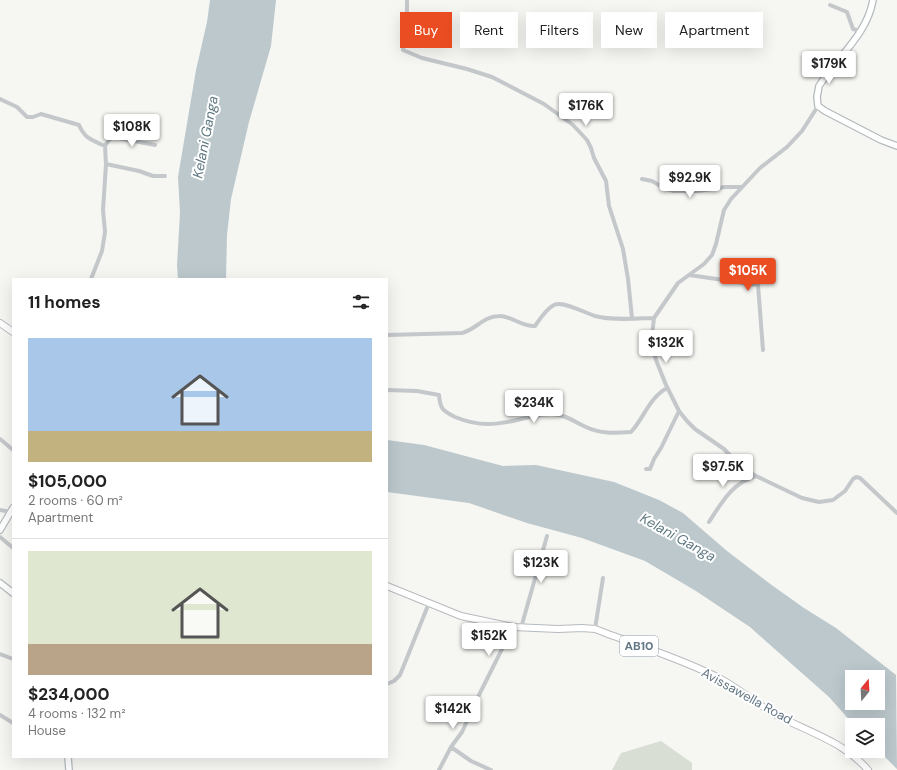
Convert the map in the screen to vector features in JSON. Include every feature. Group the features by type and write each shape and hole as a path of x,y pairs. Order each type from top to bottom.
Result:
{"main road":[{"path":"0,323 12,331"},
{"name":"Avissawella Road","path":"388,586 461,616 521,628 595,629 682,661 720,678 778,715 820,735 844,749 868,770"}],"street":[{"path":"407,0 407,28 402,50 422,58 492,77 544,104 573,125 587,140 594,158 606,181 609,206 623,249 632,318"},
{"path":"873,0 871,10 860,31 819,86 817,97 818,106 802,131 787,147 760,168 731,199 724,210 712,255 704,264 678,283 654,318 652,335 656,360 667,388 679,411 695,429 724,449 743,469 802,498 818,502 833,500 845,491 853,479 856,477 860,478 897,513"},
{"path":"830,5 847,12 853,29 860,31"},
{"path":"0,99 17,107 27,117 33,117 41,114 79,125 82,134 88,139 105,146"},
{"path":"818,106 882,140 897,146"},
{"path":"91,278 102,251 105,232 102,210 106,164 105,146 108,140 113,136 155,145"},
{"path":"106,164 139,171 153,176 165,176"},
{"path":"642,179 652,181 664,188 674,191 698,191 725,187 742,187"},
{"path":"688,275 758,285 763,350"},
{"path":"388,335 468,332 487,318 500,315 529,326 535,326 549,308 554,304 562,303 610,319 654,318"},
{"path":"388,390 417,391 439,395 439,404 445,412 465,421 479,424 486,425 511,422 542,414 553,414 562,415 587,428 611,434 631,432 647,407 663,390 667,388"},
{"path":"646,469 650,469 679,411"},
{"path":"0,439 12,449"},
{"path":"709,522 726,496 737,485 745,479 756,476"},
{"path":"0,510 12,510"},
{"path":"0,530 12,510"},
{"path":"521,628 547,536"},
{"path":"0,537 12,547"},
{"path":"595,629 603,578"},
{"path":"0,583 12,592"},
{"path":"388,684 394,681 400,675 429,603"},
{"path":"439,770 451,747 462,732 513,627"},
{"path":"0,654 12,659"},
{"path":"0,715 12,722"},
{"path":"451,747 471,761 490,770"},
{"path":"68,758 69,770"}],"shaded area":[{"path":"661,741 692,763 692,770 612,770 621,753"}],"water":[{"name":"Kelani Ganga","path":"210,0 276,0 271,46 249,122 231,199 227,235 226,278 178,278 177,265 180,213 178,177 196,70 207,22"},
{"name":"Kelani Ganga","path":"388,440 424,445 503,466 536,465 614,482 659,500 683,513 727,551 773,586 836,628 896,675 897,769 885,757 885,718 848,718 829,697 750,627 696,591 645,561 582,538 527,523 469,503 388,492"}]}
